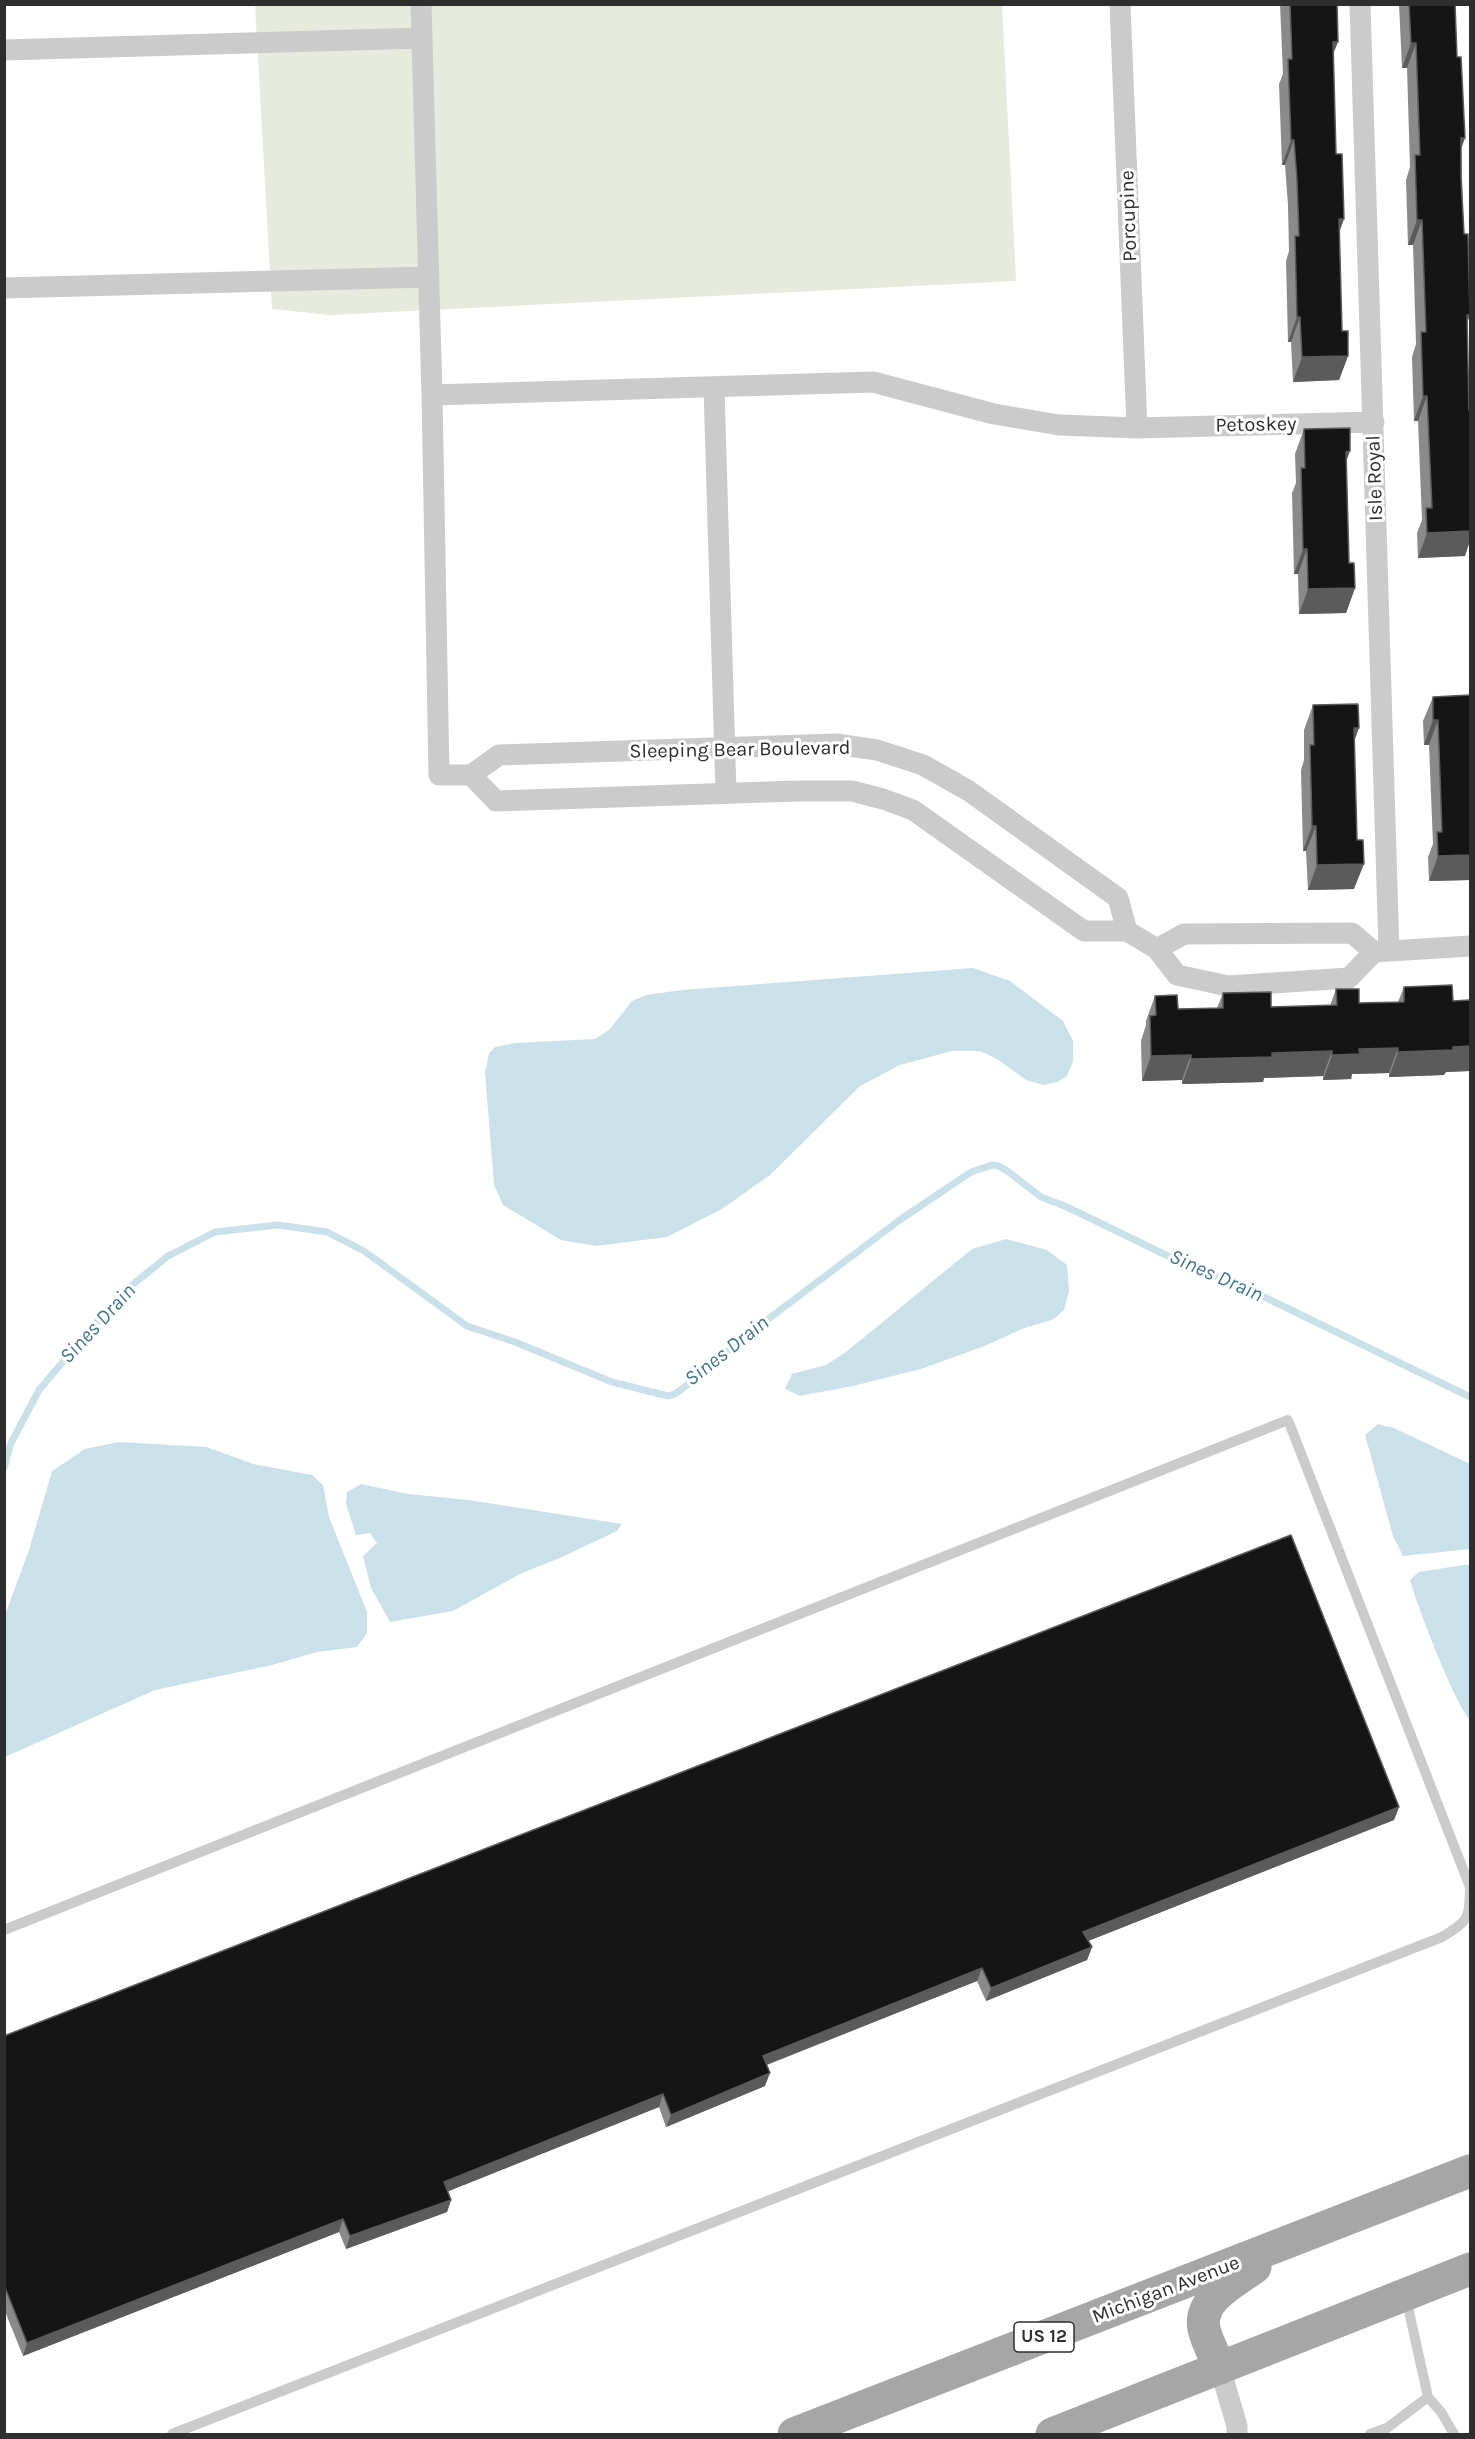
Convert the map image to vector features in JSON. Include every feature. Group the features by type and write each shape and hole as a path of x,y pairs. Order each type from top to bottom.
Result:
{"main road":[{"name":"Michigan Avenue","path":"794,2434 1470,2171"},
{"path":"1220,2368 1204,2329 1204,2313 1214,2297 1293,2240"},
{"path":"1052,2434 1470,2269"}],"street":[{"path":"421,4 432,395 439,775 471,775 496,801 726,793 852,792 883,799 913,810 1084,931 1127,932 1157,949 1177,975 1228,986 1349,978 1382,951"},
{"name":"Porcupine","path":"1120,4 1137,428"},
{"name":"Isle Royal","path":"1360,4 1374,422 1382,951"},
{"path":"4,50 422,38"},
{"path":"4,288 429,277"},
{"name":"Petoskey","path":"432,395 873,382 994,414 1059,425 1137,428 1374,422"},
{"path":"714,388 726,793"},
{"name":"Sleeping Bear Boulevard","path":"471,775 499,755 836,744 877,750 924,765 969,791 1118,898 1127,932"},
{"path":"1157,949 1184,934 1352,933 1382,951 1470,946"},
{"path":"1220,2368 1237,2426 1237,2434"}],"lane":[{"path":"4,1930 1288,1420 1470,1887 1470,1909 1464,1924 1442,1937 172,2434"},
{"path":"1405,2295 1428,2397 1442,2412 1454,2434"},
{"path":"1370,2434 1387,2428 1428,2397"}],"shaded area":[{"path":"255,5 1002,5 1016,281 329,315 272,309"}],"water":[{"path":"973,968 1010,981 1063,1021 1073,1041 1073,1061 1067,1076 1058,1082 1043,1085 1026,1080 997,1059 980,1051 952,1051 900,1065 860,1086 770,1175 722,1209 667,1237 596,1246 561,1240 503,1205 494,1185 485,1072 489,1054 495,1047 515,1043 595,1039 609,1030 632,1001 646,995 682,990"},
{"path":"1006,1239 1047,1250 1067,1265 1069,1291 1064,1310 1054,1319 1022,1329 982,1347 921,1369 800,1396 785,1389 792,1374 826,1365 846,1352 972,1249"},
{"path":"1378,1424 1394,1428 1470,1464 1470,1549 1403,1556 1393,1536 1365,1435"},
{"path":"119,1442 207,1447 253,1464 312,1475 323,1485 329,1517 367,1612 367,1633 357,1647 317,1652 272,1665 155,1690 5,1757 5,1615 29,1550 52,1471 85,1449"},
{"path":"361,1484 408,1494 469,1500 622,1524 617,1531 520,1574 453,1611 390,1622 371,1588 363,1556 377,1543 370,1533 356,1535 346,1504 347,1492"},
{"path":"1470,1564 1470,1719 1447,1676 1410,1580 1419,1572"}],"building":[{"path":"1290,4 1337,4 1338,42 1333,42 1336,154 1342,154 1344,219 1339,219 1342,331 1348,331 1348,356 1302,357 1300,317 1297,317 1295,236 1299,236 1297,180 1294,140 1291,140 1288,59 1292,59"},
{"path":"1409,4 1455,4 1457,57 1461,57 1465,138 1461,138 1464,234 1468,234 1470,531 1427,533 1426,508 1432,508 1427,396 1423,396 1421,332 1426,332 1422,220 1417,220 1415,155 1420,155 1416,43 1411,43"},
{"path":"1350,428 1350,451 1346,452 1349,563 1354,563 1355,588 1308,589 1307,549 1303,549 1301,468 1305,468 1304,429"},
{"path":"1470,695 1470,855 1438,856 1437,832 1442,832 1438,720 1433,720 1433,697"},
{"path":"1358,704 1359,728 1354,728 1357,840 1363,840 1364,864 1317,865 1316,826 1312,826 1310,745 1314,745 1313,705"},
{"path":"1452,985 1453,1001 1470,1000 1470,1046 1453,1047 1453,1050 1398,1052 1398,1048 1359,1049 1360,1054 1332,1055 1332,1051 1272,1053 1272,1057 1191,1059 1191,1055 1151,1056 1150,1016 1156,1015 1155,996 1177,995 1178,1009 1223,1008 1223,993 1271,992 1271,1007 1337,1005 1336,989 1359,989 1359,1003 1404,1002 1404,987"},
{"path":"1291,1535 1399,1807 1083,1932 1092,1947 991,1988 982,1968 763,2056 770,2073 671,2115 663,2094 444,2182 451,2200 350,2236 343,2219 27,2343 4,2285 4,2036"}],"waterway":[{"name":"Sines Drain","path":"4,1468 11,1443 39,1390 121,1294 168,1256 215,1232 278,1225 327,1232 364,1251 467,1326 515,1342 612,1382 668,1396 675,1394 702,1374 739,1341 901,1219 971,1172 992,1165 999,1166 1010,1173 1041,1197 1067,1207 1170,1257 1252,1291 1470,1397"}]}
